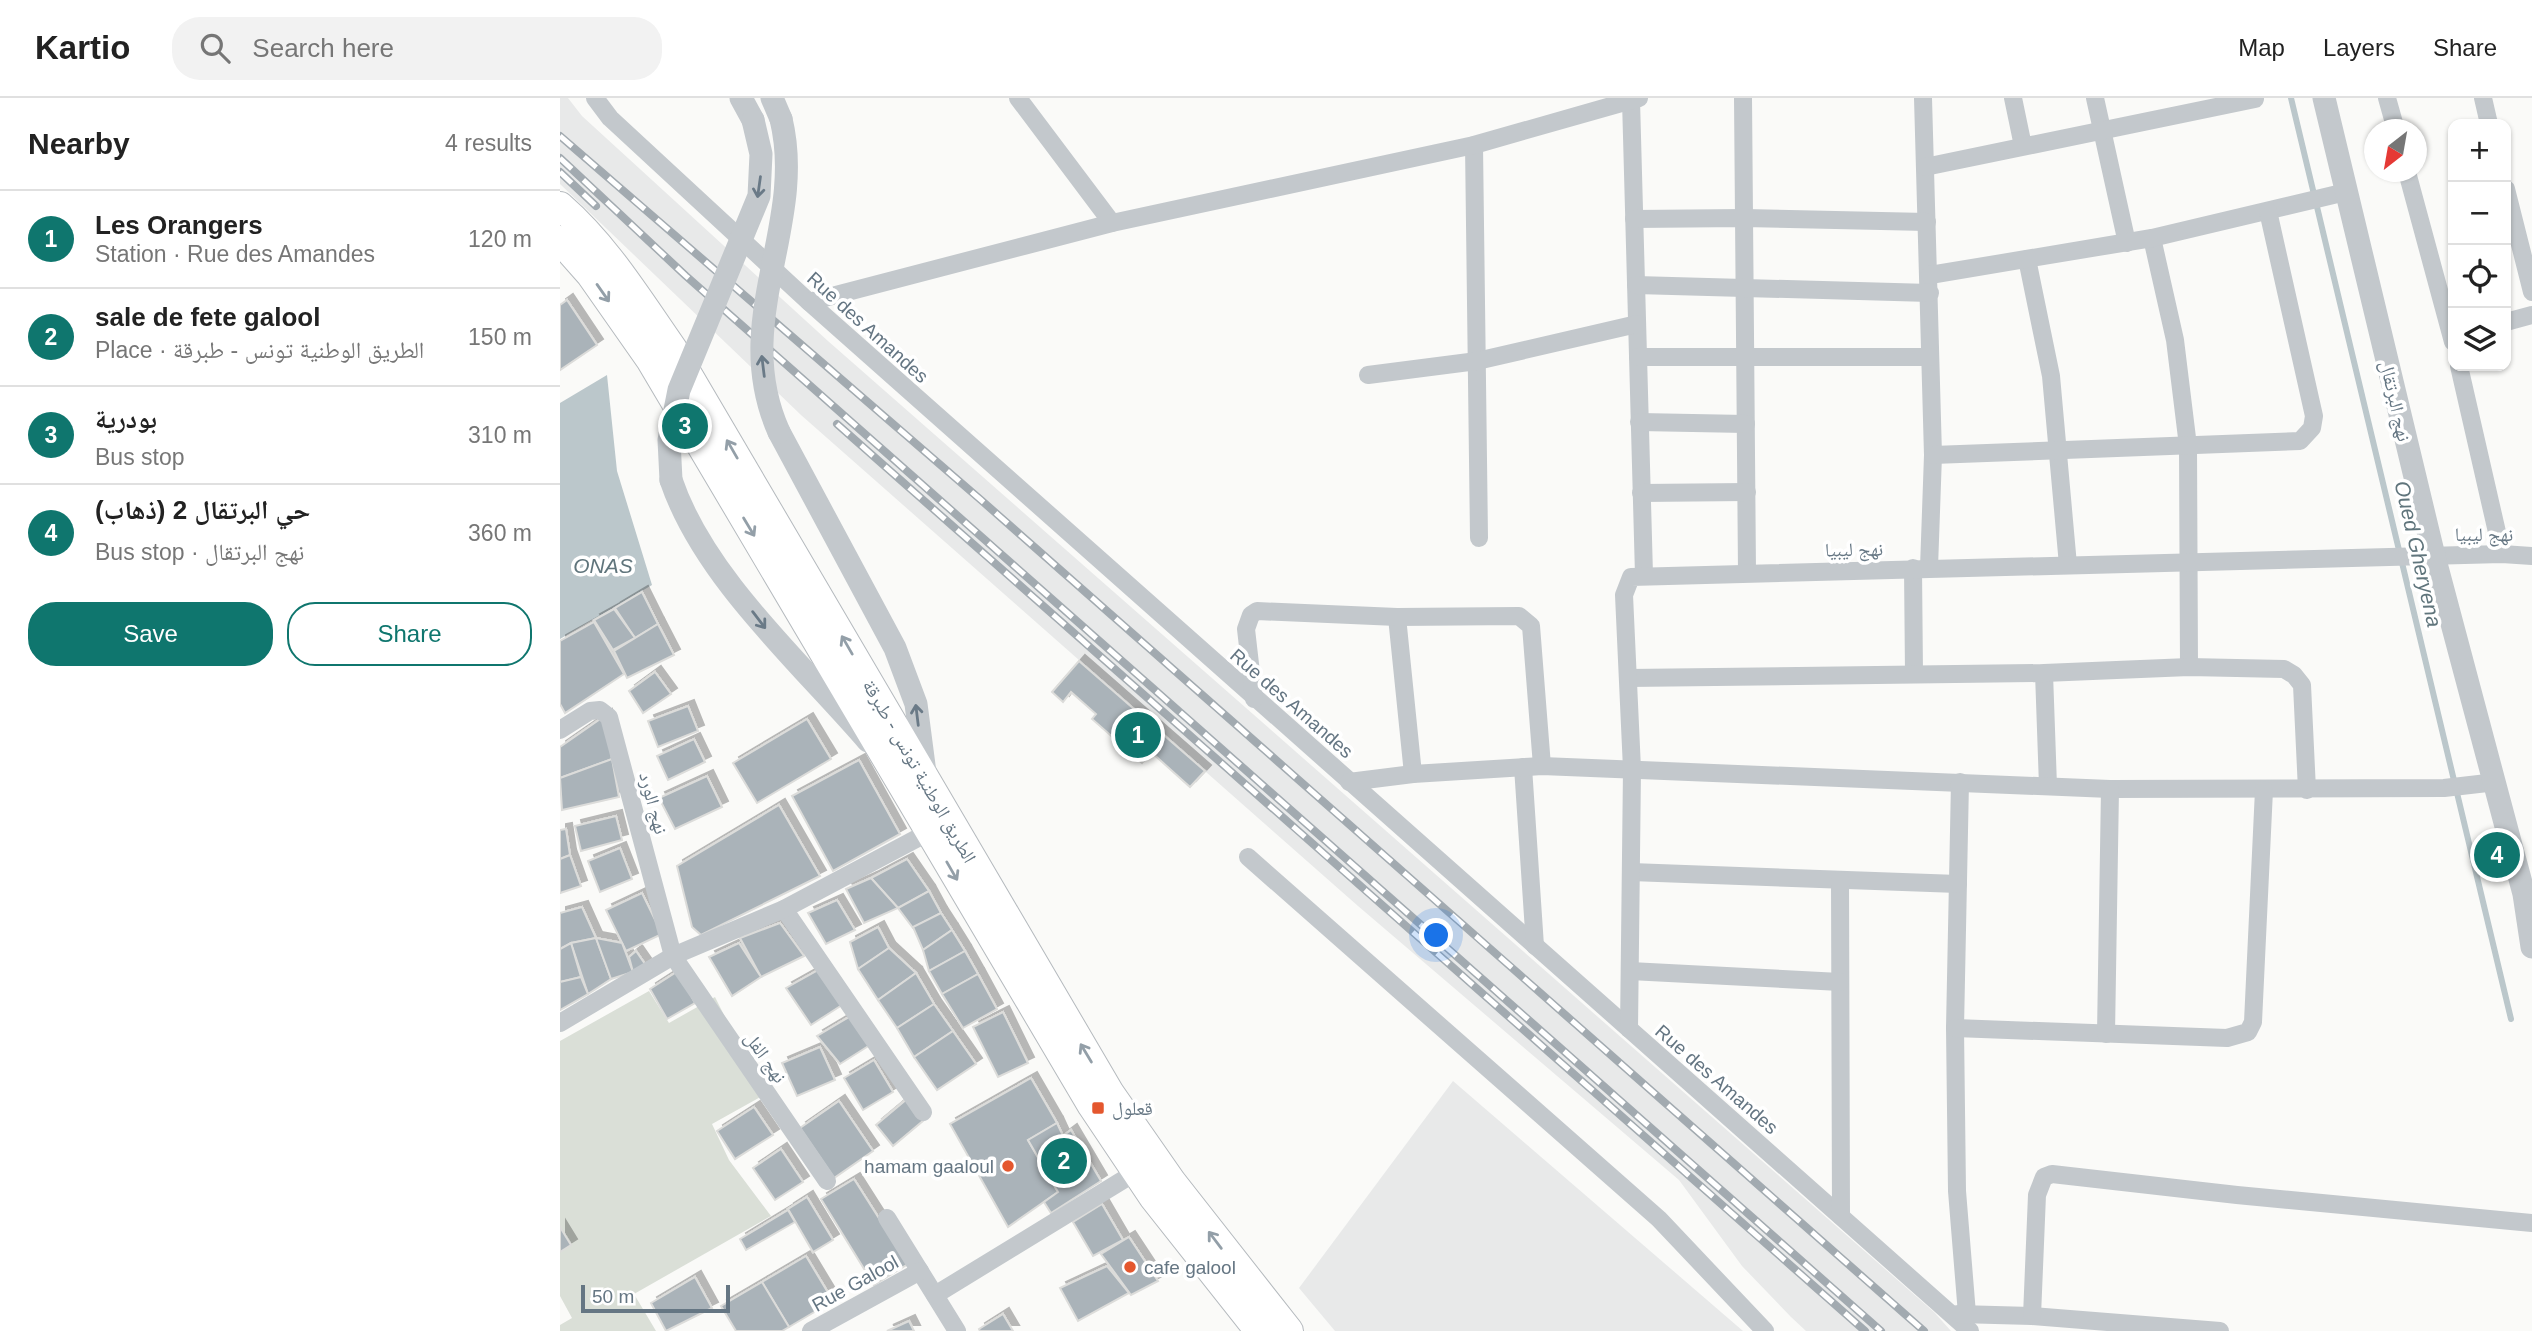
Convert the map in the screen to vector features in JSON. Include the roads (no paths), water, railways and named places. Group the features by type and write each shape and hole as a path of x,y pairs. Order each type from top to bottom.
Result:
{"main road":[{"name":"الطريق الوطنية تونس - طبرقة","path":"560,206 566,238 651,361 1042,1027 1136,1172 1259,1331"},
{"name":"الطريق الوطنية تونس - طبرقة","path":"566,238 608,257 673,349 1110,1093 1172,1182 1289,1331"}],"street":[{"name":"Rue des Amandes","path":"595,98 610,118 809,302 1254,699 1841,1216 1963,1320"},
{"path":"741,98 753,120 761,154 759,196 679,390 669,440 671,480 693,528 771,635 894,772"},
{"path":"1018,98 1112,223"},
{"path":"1743,98 1747,572"},
{"path":"1914,674 1921,568 1933,455 1923,98"},
{"path":"2013,98 2023,146"},
{"path":"2095,98 2127,243"},
{"name":"نهج البرتقال","path":"2324,98 2337,194 2426,556 2496,782 2524,894 2532,947"},
{"path":"2387,98 2393,119"},
{"path":"2483,98 2488,119"},
{"path":"809,302 1112,223 1474,145 1635,99 1634,219 1644,575 1631,577 1625,588 1632,769 1629,1029"},
{"path":"1925,167 2102,130 2177,106 2256,99"},
{"path":"777,108 788,153 788,177 765,298 761,351 767,397 779,432 895,648 916,704 927,783"},
{"path":"1474,145 1479,538"},
{"path":"2410,182 2448,319"},
{"path":"1636,285 1745,289 1930,284 2027,259 2152,238 2337,194"},
{"path":"2511,208 2532,292"},
{"path":"1933,455 2300,441 2312,428 2314,416 2276,209"},
{"path":"1634,219 1744,218 1927,222"},
{"path":"2152,238 2175,340 2188,446 2189,667"},
{"path":"2027,259 2051,376 2068,565"},
{"path":"2511,321 2532,315"},
{"path":"1368,375 1477,361 1637,324"},
{"path":"1638,357 1930,357"},
{"path":"2460,371 2501,554"},
{"path":"1639,422 1746,424"},
{"path":"1642,493 1747,492"},
{"name":"نهج ليبيا","path":"1644,575 2532,555"},
{"path":"1254,699 1246,629 1251,615 1257,611 1397,617 1507,614 1527,621 1531,626 1542,766"},
{"path":"1397,617 1413,774"},
{"path":"1628,678 2044,673 2189,667 2273,668 2294,675 2302,685 2307,790"},
{"path":"2044,673 2048,786"},
{"name":"نهج الورد","path":"560,730 590,711 600,710 609,717 673,956"},
{"path":"1349,782 1413,774 1542,766 2110,789 2444,788 2496,782"},
{"path":"1523,767 1535,946"},
{"path":"1960,782 1955,1028 1957,1191 1963,1320 2032,1316 2220,1331"},
{"path":"2106,1034 2110,789"},
{"path":"1955,1028 2227,1038 2248,1032 2253,1023 2264,790"},
{"path":"560,1023 673,956 784,909 929,832"},
{"path":"1248,857 1659,1219 1765,1331"},
{"path":"1631,872 1958,884"},
{"path":"1840,880 1841,1216"},
{"path":"784,909 923,1112"},
{"name":"نهج الفل","path":"673,956 827,1181"},
{"path":"1630,971 1840,982"},
{"path":"934,1295 1136,1172"},
{"path":"2032,1316 2037,1195 2044,1177 2052,1174 2250,1197 2532,1223"},
{"path":"887,1218 957,1331"},
{"name":"Rue Galool","path":"811,1331 919,1271"}],"water":[{"name":"ONAS","path":"607,375 617,471 652,585 560,639 560,403"}],"waterway":[{"name":"Oued Gheryena","path":"2291,98 2511,1019"}],"railway":[{"path":"560,136 981,500 1924,1331"},
{"path":"560,158 686,276 1881,1331"},
{"path":"560,172 596,206"},
{"path":"837,424 1865,1331"}],"place":[{"name":"بودرية","path":"685,426"},
{"name":"Les Orangers","path":"1138,735"},
{"name":"حي البرتقال 2 (ذهاب)","path":"2497,855"},
{"name":"قعلول","path":"1098,1108"},
{"name":"sale de fete galool","path":"1064,1161"},
{"name":"hamam gaaloul","path":"1008,1166"},
{"name":"cafe galool","path":"1130,1267"}]}
